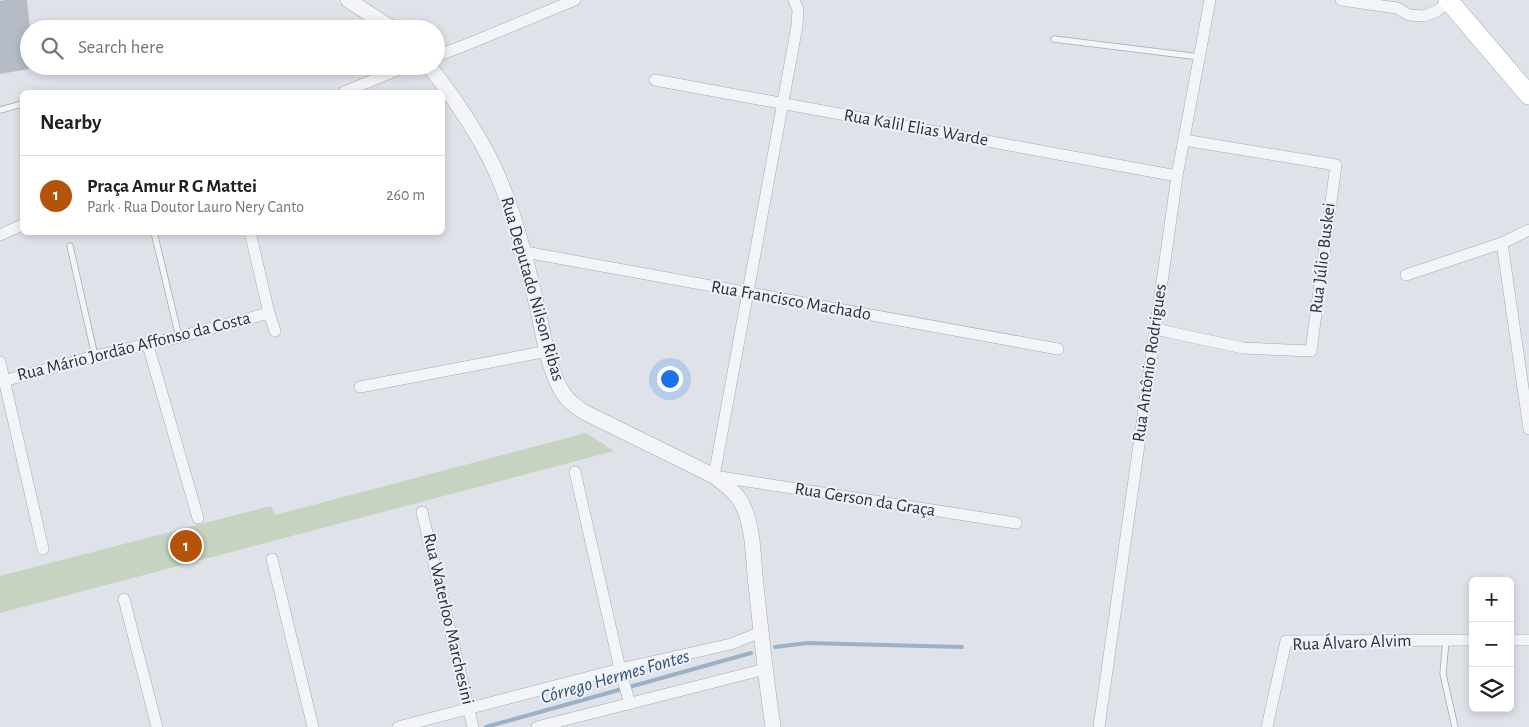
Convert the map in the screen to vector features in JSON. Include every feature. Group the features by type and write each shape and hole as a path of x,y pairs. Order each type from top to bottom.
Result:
{"main road":[{"path":"1449,1 1529,95"}],"street":[{"path":"348,0 378,20"},
{"path":"445,53 575,0"},
{"path":"714,476 798,18 794,0"},
{"name":"Rua Antônio Rodrigues","path":"1099,727 1177,176 1210,0"},
{"path":"1341,0 1401,4 1409,15 1424,16 1437,11 1449,1"},
{"path":"349,90 385,75"},
{"name":"Rua Deputado Nilson Ribas","path":"436,75 455,102 492,165 508,200 525,252 556,379 564,393 573,405 586,413 714,476 730,488 739,498 748,518 773,727"},
{"name":"Rua Kalil Elias Warde","path":"656,80 1177,176"},
{"name":"Rua Júlio Buskei","path":"1155,329 1234,346 1311,351 1336,165 1184,140"},
{"path":"0,234 20,226"},
{"path":"1406,275 1502,243 1529,230"},
{"path":"251,235 275,331"},
{"path":"1502,243 1529,430"},
{"name":"Rua Francisco Machado","path":"525,252 1058,349"},
{"name":"Rua Mário Jordão Affonso da Costa","path":"2,381 269,313"},
{"path":"148,345 198,518"},
{"path":"360,387 548,351"},
{"path":"0,362 2,381 43,549"},
{"path":"574,472 620,669 630,704"},
{"name":"Rua Gerson da Graça","path":"714,476 1016,523"},
{"name":"Rua Waterloo Marchesini","path":"422,512 468,709 474,727"},
{"path":"272,559 313,727"},
{"path":"124,599 157,727"},
{"path":"398,727 620,669 731,644 761,632"},
{"name":"Rua Álvaro Alvim","path":"1267,727 1286,641 1469,640"},
{"path":"1514,640 1529,640"},
{"path":"537,727 765,669"}],"lane":[{"path":"1054,38 1200,57"},
{"path":"0,110 20,105"},
{"path":"155,235 179,337"},
{"path":"70,246 95,356"},
{"path":"1446,640 1443,674 1455,727"}],"green space":[{"path":"586,433 614,451 0,613 0,576 271,506 275,515"}],"building":[{"path":"27,0 29,20 20,20 20,71 0,74 0,1"}],"waterway":[{"path":"775,647 807,643 962,647"},
{"name":"Córrego Hermes Fontes","path":"486,727 751,653"}],"place":[{"name":"Praça Amur R G Mattei","path":"186,546"}]}
